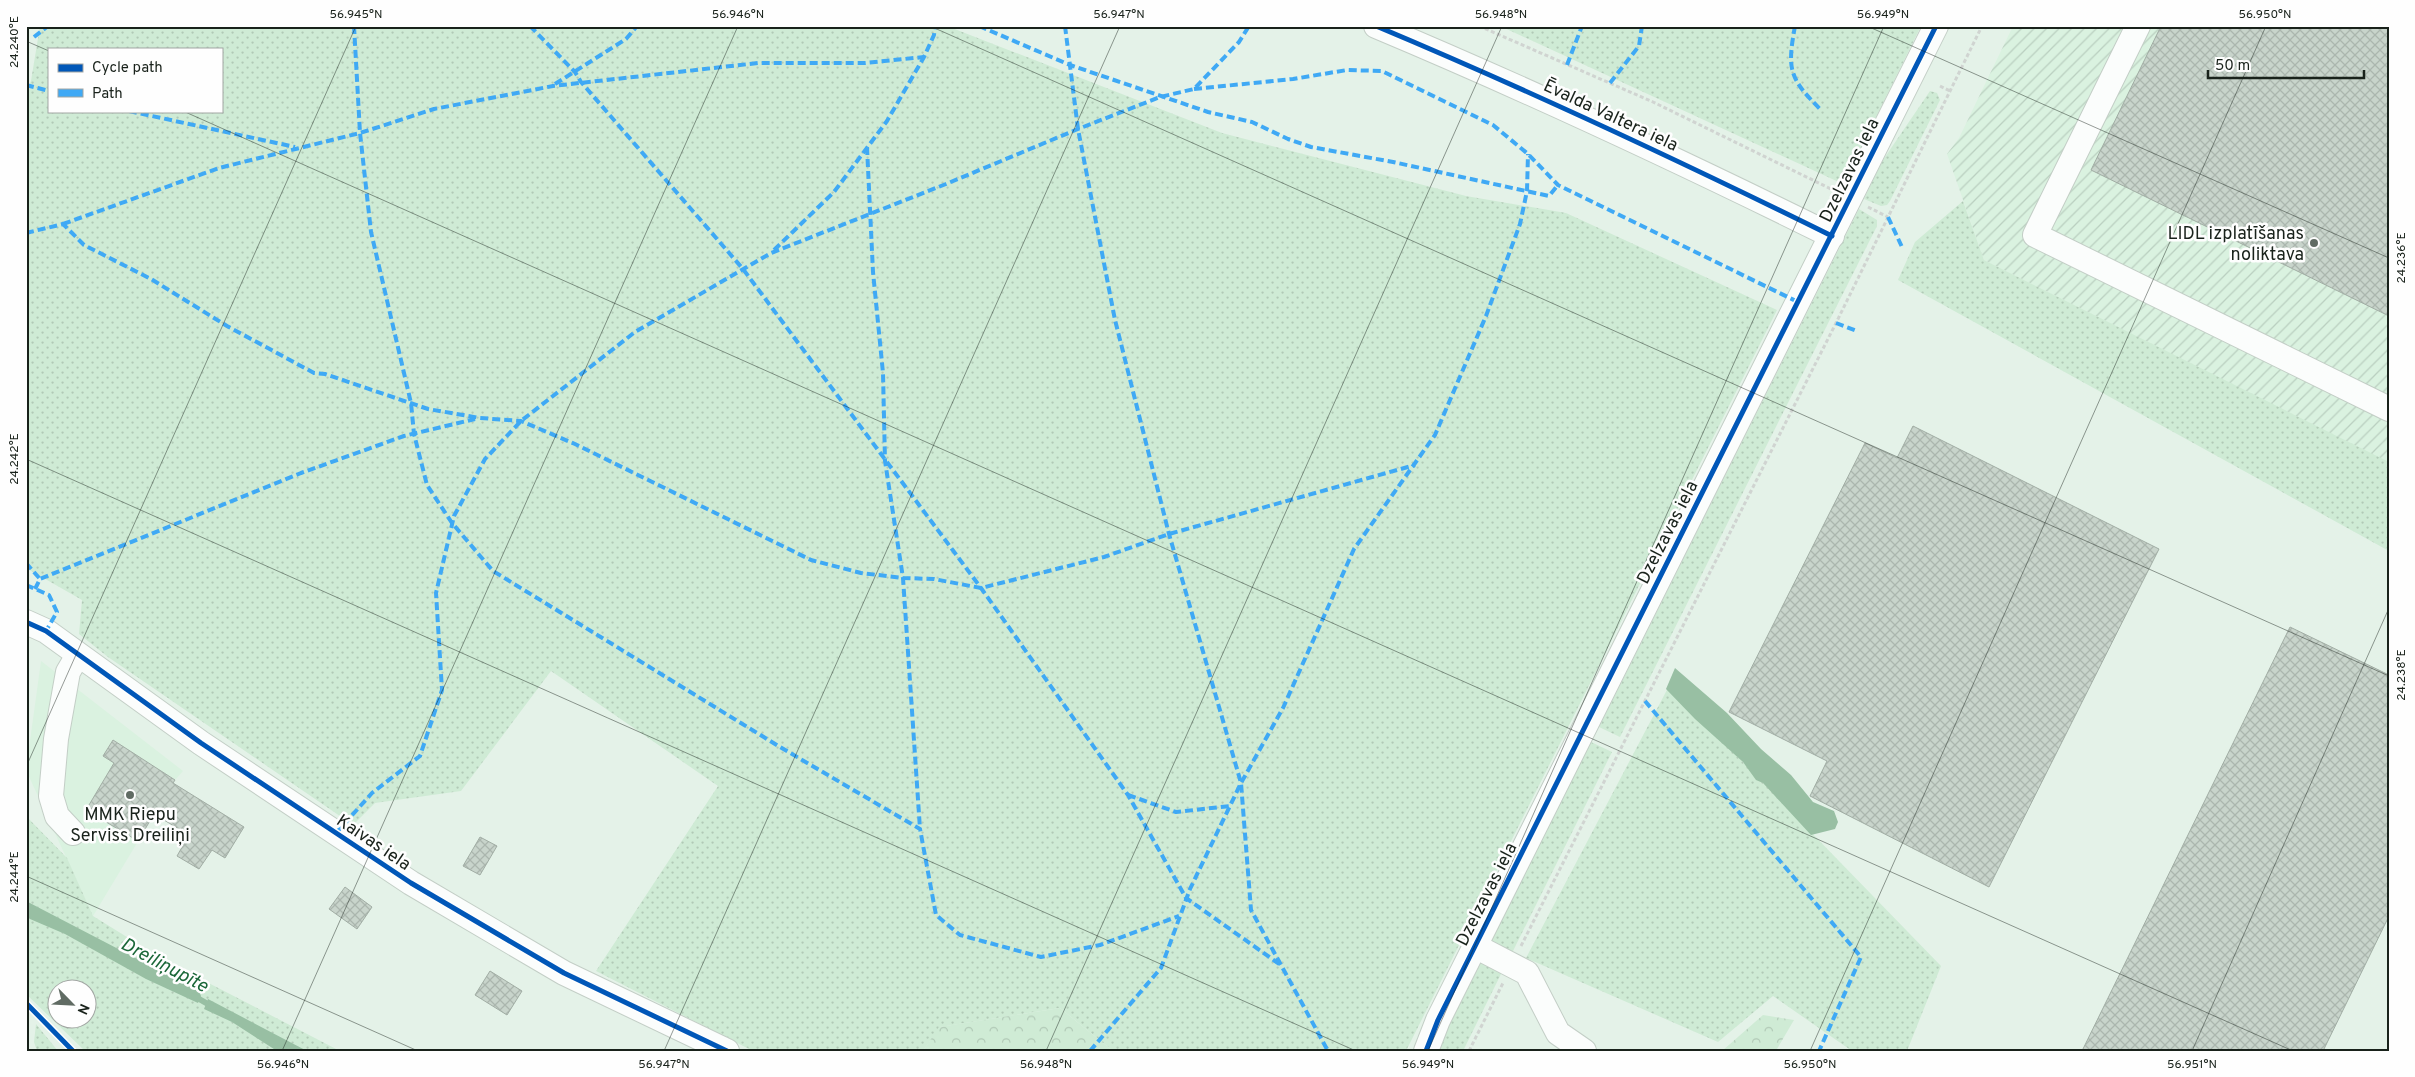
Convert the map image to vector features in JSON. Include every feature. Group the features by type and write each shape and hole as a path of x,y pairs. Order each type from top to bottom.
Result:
{"street":[{"name":"Ēvalda Valtera iela","path":"1376,26 1468,65 1669,156 1832,236"},
{"name":"Dzelzavas iela","path":"1426,1051 1438,1020 1936,26"},
{"path":"2138,26 2035,235 2389,409"},
{"name":"Kaivas iela","path":"26,622 46,631 200,743 411,883 564,973 727,1051"},
{"path":"73,833 57,816 51,796 56,739 68,672 78,655"},
{"path":"1476,946 1527,972 1558,1033 1584,1051"}],"path":[{"path":"1479,26 1653,102 1888,217"},
{"path":"1469,1051 1982,26"},
{"path":"1940,86 1950,91"}],"shaded area":[{"path":"2013,26 2389,26 2389,463 1984,260 1947,154 1959,138"},
{"path":"41,661 183,771 175,780 93,916 26,770"},
{"path":"1675,668 1727,713 1761,749 1791,775 1813,802 1834,811 1838,822 1835,829 1811,835 1763,783 1756,780 1743,762 1695,719 1666,689"},
{"path":"26,901 199,991 201,996 198,1003 146,979 65,934 30,919 26,916"},
{"name":"Dreiliņupīte","path":"208,999 307,1051 277,1051 232,1022 204,1009"}],"green space":[{"path":"40,26 947,26 1222,133 1466,196 1566,213 1777,310 1406,1051 1113,1051 1060,1008 940,1027 923,1051 753,1051 596,971 718,786 551,671 461,791 375,803 353,825 108,657 79,634 82,600 26,568 26,91 31,81"},
{"path":"1500,26 1921,26 1843,184"},
{"path":"1930,91 1937,93 1940,100 1890,201 1887,205 1881,206 1864,199 1881,163"},
{"path":"1963,201 1984,260 2389,462 2389,551 1898,280 1915,242"},
{"path":"1859,209 1877,220 1877,226 1620,737 1599,727"},
{"path":"1669,686 1941,966 1907,1051 1852,1051 1773,996 1718,1042 1526,958"},
{"path":"1591,742 1612,752 1512,953 1490,942"},
{"path":"26,816 67,858 93,916 164,960 340,1051 85,1051 63,1030 98,1030 98,980 48,980 48,1015 26,994"},
{"path":"1482,961 1503,970 1463,1051 1439,1051 1452,1019"},
{"path":"1060,1008 1113,1051 923,1051 939,1027"},
{"path":"1763,1015 1794,1020 1777,1049 1774,1051 1722,1051"},
{"path":"36,1024 58,1051 37,1051 34,1042"}],"building":[{"name":"LIDL izplatīšanas noliktava","path":"2161,26 2389,26 2389,316 2091,170"},
{"path":"1913,426 2159,549 1989,887 1810,796 1827,761 1729,712 1865,443 1897,458"},
{"path":"2290,627 2389,675 2389,916 2323,1051 2082,1051"},
{"path":"113,740 175,780 173,783 244,827 225,858 212,850 199,869 177,856 189,835 154,814 138,841 86,810 114,763 103,756"},
{"path":"480,837 497,846 480,875 463,866"},
{"path":"345,887 372,907 357,929 329,909"},
{"path":"490,971 522,991 507,1015 475,995"}],"waterway":[{"name":"Dreiliņupīte","path":"194,996 213,1007"}],"marked path":[{"path":"34,37 48,26"},
{"path":"354,26 360,133 371,232 411,403 414,434 427,485 452,523 493,571 780,747 920,829 936,915 960,935 1041,957 1100,945 1179,916"},
{"path":"530,26 575,72 581,82 743,269 981,588 1128,795 1186,898 1282,966"},
{"path":"555,84 626,39 637,26"},
{"path":"774,250 834,192 887,121 924,57 934,35 935,26"},
{"path":"979,26 1070,65 1208,112 1252,122 1288,139 1311,147 1393,162 1549,196 1558,185"},
{"path":"1065,26 1078,129 1115,320 1169,534 1241,783 1251,910 1328,1051"},
{"path":"336,833 372,793 420,756 442,690 436,593 454,516 485,459 521,421 635,332 771,253 1160,97 1194,89 1239,42 1249,26"},
{"path":"1567,65 1582,26"},
{"path":"1610,83 1639,46 1642,26"},
{"path":"1795,26 1791,53 1793,72 1802,90 1821,110"},
{"path":"63,224 219,168 360,133 434,109 553,86 758,63 865,63 924,57"},
{"path":"1194,89 1293,79 1347,70 1382,71 1493,125 1528,154 1558,185 1798,302"},
{"path":"26,85 48,91"},
{"path":"134,112 295,147"},
{"path":"867,147 873,272 883,373 885,461 903,578 920,829"},
{"path":"1090,1051 1161,968 1190,889 1241,783 1283,708 1354,549 1435,435 1486,316 1520,224 1527,191 1528,154"},
{"path":"1888,217 1902,247"},
{"path":"26,233 63,224 84,245 151,279 227,326 314,373 325,374 428,409 480,418 521,421 575,444 811,560 861,573 903,578 934,579 981,588 1104,557 1169,534 1415,465"},
{"path":"1836,323 1857,331"},
{"path":"35,589 40,579 301,473 404,436 475,419"},
{"path":"26,563 40,579"},
{"path":"26,585 49,595 57,612 46,631"},
{"path":"1645,701 1861,957 1819,1051"},
{"path":"1128,795 1176,812 1230,806"}],"cycle path":[{"path":"1376,26 1606,128 1832,236"},
{"path":"1426,1051 1438,1020 1936,26"},
{"path":"26,622 46,631 201,743 411,883 564,973 727,1051"},
{"path":"26,1003 73,1051"}],"place":[{"name":"LIDL izplatīšanas noliktava","path":"2314,243"},
{"name":"MMK Riepu Serviss Dreiliņi","path":"130,795"}]}
